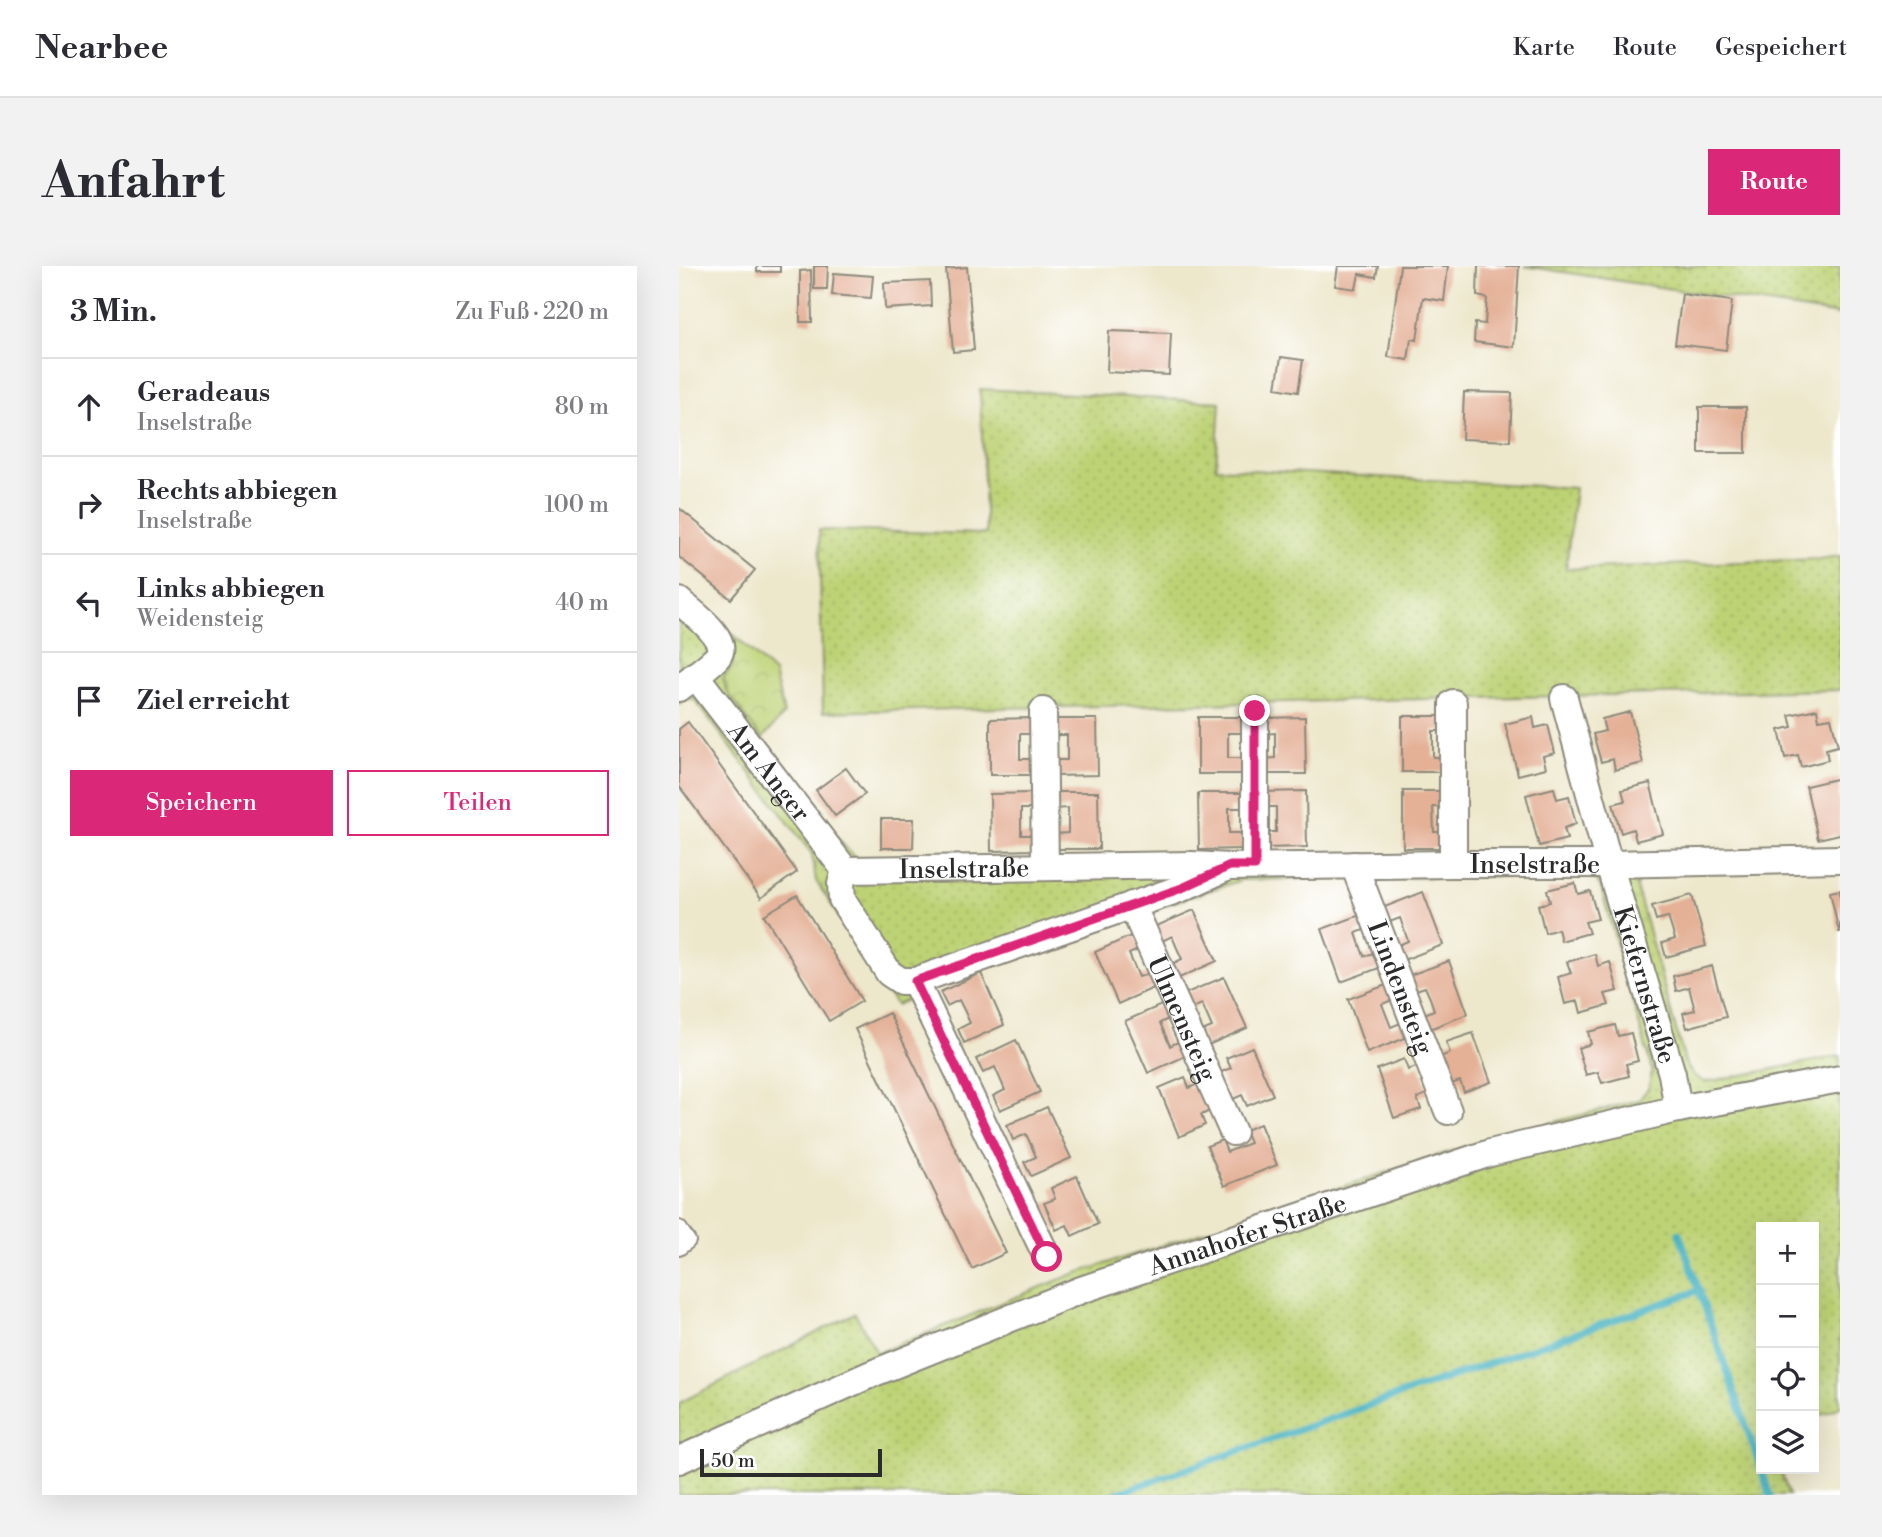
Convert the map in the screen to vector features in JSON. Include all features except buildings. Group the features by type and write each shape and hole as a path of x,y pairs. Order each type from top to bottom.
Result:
{"street":[{"name":"Am Anger","path":"679,601 718,636 721,645 719,655 687,682 845,870"},
{"name":"Kiefernstraße","path":"1565,698 1609,864 1672,1074 1678,1109"},
{"path":"1453,703 1453,864"},
{"path":"1043,711 1045,867"},
{"path":"1242,866 1255,711"},
{"name":"Inselstraße","path":"845,870 1192,865 1609,864 1840,859"},
{"name":"Lindensteig","path":"1354,865 1448,1111"},
{"name":"Inselstraße","path":"915,981 1242,866"},
{"path":"845,870 841,884 842,899 889,973 901,981 915,981 1047,1257"},
{"name":"Ulmensteig","path":"1132,905 1233,1132"},
{"name":"Annahofer Straße","path":"679,1460 869,1375 1081,1290 1490,1153 1678,1109 1840,1079"}],"lane":[{"path":"679,1228 688,1241 679,1248"}],"green space":[{"path":"1524,266 1840,266 1840,315"},
{"path":"980,389 1220,402 1216,468 1575,488 1566,569 1840,556 1840,690 823,712 819,530 986,534"},
{"path":"679,590 736,637 732,667 723,679 728,693 834,835 858,861 1647,875 1639,879 1636,886 1685,1062 1693,1075 1705,1082 1840,1056 1840,1407 1819,1416 1819,1222 1756,1222 1756,1474 1782,1474 1789,1495 679,1495 679,1403 855,1313 877,1353 1071,1275 1486,1140 1639,1100 1649,1087 1652,1070 1601,888 1596,880 1586,875 1241,880 980,967 896,1005 816,881 812,854 695,700 685,699 679,704"},
{"path":"736,637 774,673 784,714 762,739 728,693 723,679 732,667"}],"waterway":[{"path":"1679,1233 1770,1495"},
{"path":"1112,1495 1700,1290"}],"route":[{"path":"1047,1257 915,981 1182,888 1230,866 1255,866 1255,711"}]}
